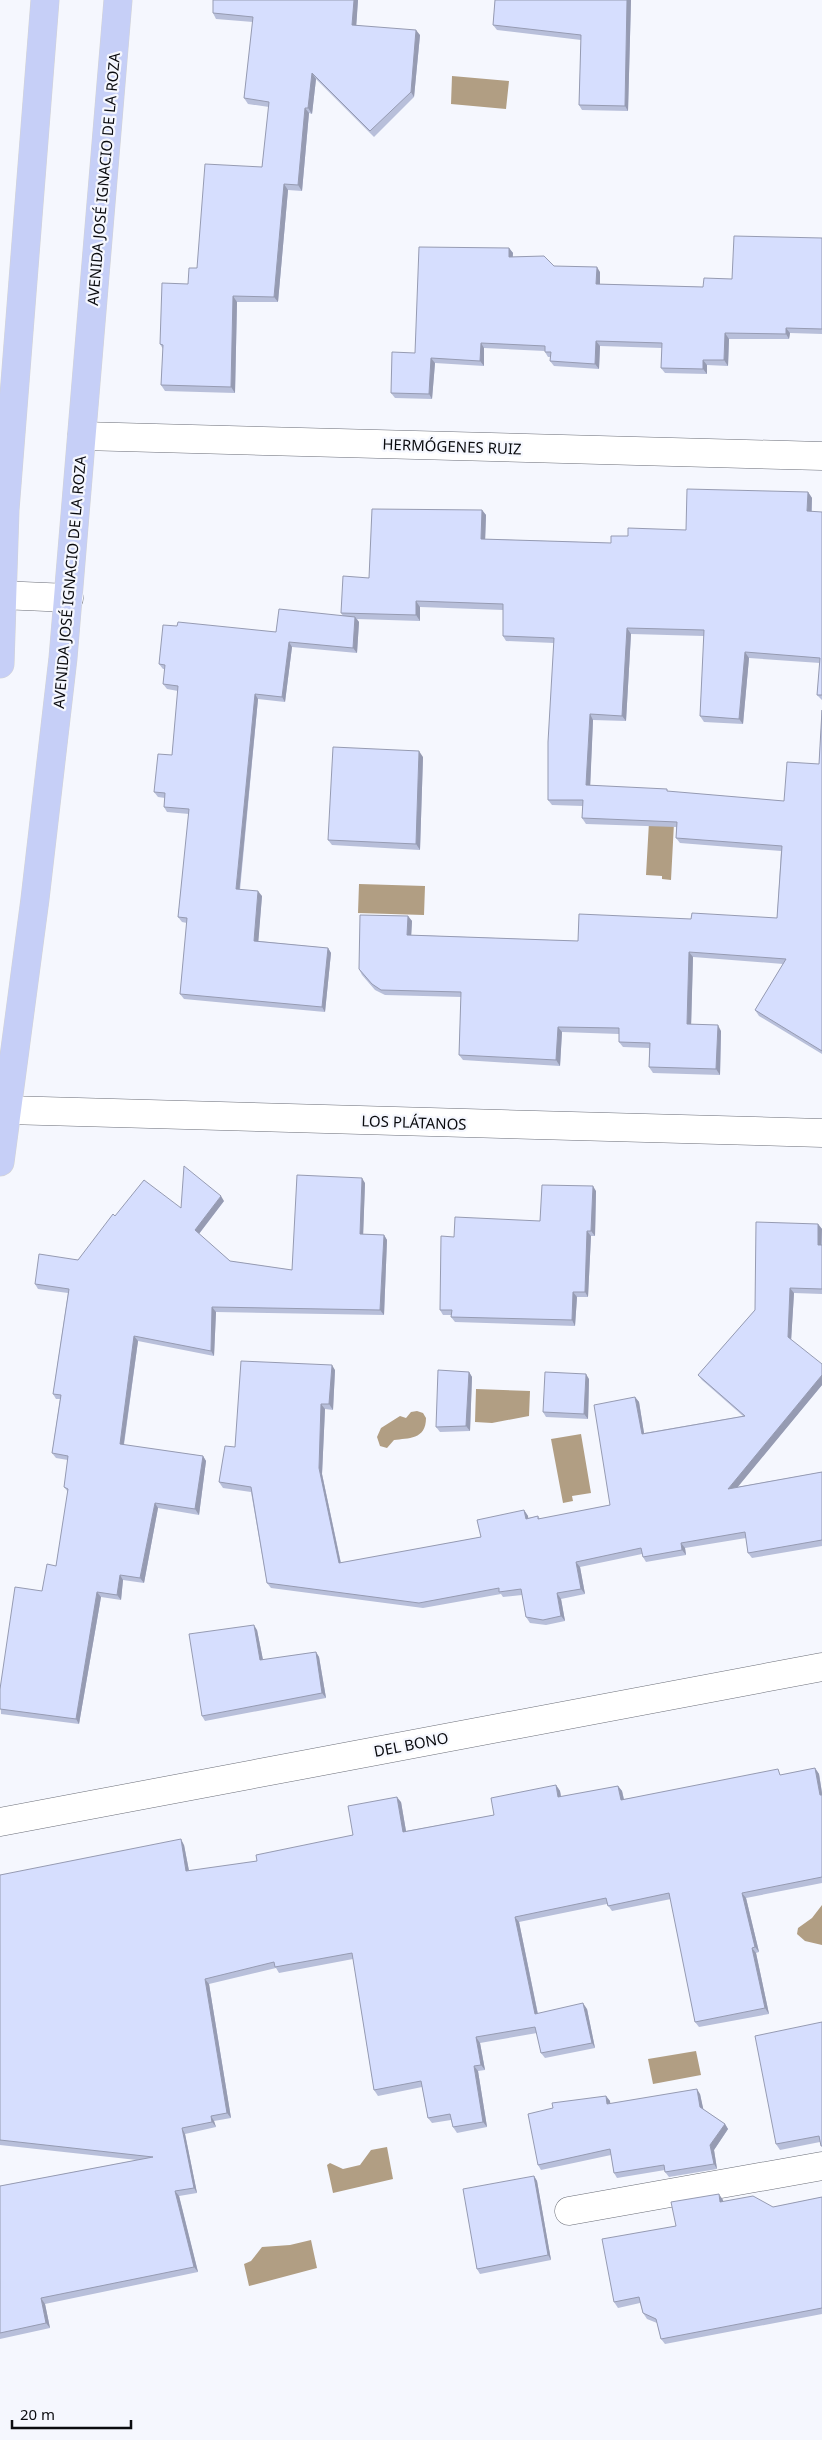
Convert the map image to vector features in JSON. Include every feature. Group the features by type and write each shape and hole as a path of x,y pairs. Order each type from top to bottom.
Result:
{"main road":[{"path":"0,664 5,510 46,0"},
{"name":"AVENIDA JOSÉ IGNACIO DE LA ROZA","path":"0,1162 35,899 69,598 118,0"}],"street":[{"name":"HERMÓGENES RUIZ","path":"82,436 822,456"},
{"path":"1,595 69,598"},
{"name":"LOS PLÁTANOS","path":"7,1110 822,1133"},
{"name":"DEL BONO","path":"0,1822 822,1667"},
{"path":"569,2211 822,2166"}],"shaded area":[{"path":"452,76 509,81 506,109 451,104"},
{"path":"649,822 674,823 671,880 662,879 662,876 646,875"},
{"path":"359,884 425,886 424,915 358,913"},
{"path":"476,1389 530,1391 529,1416 492,1423 475,1422"},
{"path":"411,1412 423,1413 426,1418 425,1425 420,1434 410,1438 394,1440 387,1448 380,1446 377,1437 381,1428 400,1416 406,1418"},
{"path":"581,1434 591,1493 572,1496 573,1501 563,1503 551,1439"},
{"path":"822,1905 822,1945 805,1941 797,1934 798,1928 812,1918"},
{"path":"696,2051 701,2075 653,2084 648,2059"},
{"path":"387,2147 393,2179 333,2193 327,2165 330,2163 343,2169 360,2165 371,2150"},
{"path":"311,2240 317,2268 249,2286 244,2264 251,2261 262,2247 290,2245"}],"building":[{"path":"213,0 354,0 352,25 416,30 411,92 370,131 312,73 308,108 305,108 298,185 284,184 274,297 233,296 231,387 161,385 163,345 160,344 162,283 188,284 189,268 197,268 205,164 262,167 269,102 244,98 253,17 213,13"},
{"path":"495,0 627,0 625,106 579,105 581,35 493,25"},
{"path":"734,236 822,238 822,329 786,328 786,334 725,333 724,360 703,360 703,369 661,368 662,343 596,341 595,364 550,361 551,352 545,352 545,346 481,343 480,361 431,358 429,394 391,393 392,352 415,353 419,247 509,248 509,257 544,256 554,266 597,267 596,284 703,287 704,278 732,279"},
{"path":"687,489 808,492 807,511 822,512 822,695 817,695 820,658 745,652 739,719 700,716 704,630 627,628 622,716 590,714 586,785 667,789 667,791 784,801 787,762 819,764 822,710 822,1051 755,1010 786,959 689,952 687,1024 718,1025 716,1069 649,1067 650,1043 619,1042 619,1028 558,1027 556,1060 459,1055 461,992 381,990 372,984 359,969 360,915 408,916 407,935 578,941 579,914 691,919 692,913 777,918 782,846 676,838 677,822 582,818 583,800 548,800 548,742 554,638 503,636 503,604 416,601 416,615 341,613 343,576 369,578 372,509 482,510 481,539 611,543 611,536 628,536 628,528 686,530"},
{"path":"279,609 355,617 353,648 289,642 282,697 255,694 236,889 258,891 254,941 328,948 322,1007 180,994 187,918 178,917 189,809 164,807 165,793 154,792 158,754 172,755 178,686 163,684 165,665 159,664 163,625 177,626 178,622 276,632"},
{"path":"333,747 419,751 416,844 328,840"},
{"path":"184,1166 221,1196 195,1230 230,1261 292,1270 297,1175 362,1178 360,1234 384,1235 380,1310 212,1307 211,1351 134,1336 120,1444 203,1456 195,1509 155,1503 140,1578 120,1575 117,1595 97,1592 76,1719 0,1709 0,1689 15,1587 42,1591 47,1564 56,1566 68,1489 64,1487 68,1456 52,1453 61,1395 53,1394 69,1289 35,1284 39,1254 78,1260 113,1214 115,1216 144,1180 181,1208"},
{"path":"542,1185 593,1186 591,1231 587,1231 585,1292 573,1292 572,1320 451,1317 452,1310 440,1310 441,1236 454,1237 455,1217 540,1221"},
{"path":"756,1222 818,1224 818,1245 822,1245 822,1289 790,1288 788,1337 822,1364 822,1375 728,1489 822,1472 822,1540 748,1553 745,1532 681,1543 682,1550 643,1557 641,1548 576,1562 581,1589 557,1593 561,1616 543,1620 526,1617 521,1589 499,1592 499,1588 419,1603 267,1583 251,1487 219,1482 225,1446 235,1447 241,1361 332,1365 329,1404 321,1404 319,1468 339,1563 481,1537 477,1520 524,1510 526,1519 538,1516 538,1519 610,1505 594,1405 635,1397 642,1434 745,1416 698,1375 755,1310"},
{"path":"438,1370 469,1372 466,1426 436,1427"},
{"path":"545,1372 586,1374 584,1414 543,1412"},
{"path":"254,1625 260,1660 316,1652 322,1693 202,1716 189,1634"},
{"path":"815,1768 820,1795 822,1795 822,1877 742,1893 755,1947 752,1948 765,2008 695,2022 669,1893 608,1906 606,1898 515,1917 535,2014 583,2003 592,2043 541,2053 535,2027 476,2037 481,2065 474,2066 483,2122 453,2127 450,2114 428,2118 421,2081 374,2090 352,1953 275,1967 274,1962 205,1979 227,2113 211,2116 212,2122 182,2128 194,2188 175,2191 194,2267 41,2298 46,2323 0,2333 0,2186 153,2157 0,2140 0,1875 181,1839 186,1871 257,1861 256,1855 353,1835 348,1806 397,1797 403,1832 494,1815 491,1798 556,1785 558,1797 618,1786 621,1800 778,1769 780,1775"},
{"path":"822,2022 822,2146 819,2136 776,2144 755,2036"},
{"path":"697,2089 700,2107 725,2124 710,2145 714,2164 665,2172 664,2165 614,2173 610,2149 538,2165 528,2114 553,2108 552,2103 606,2096 607,2104"},
{"path":"534,2176 548,2255 477,2269 463,2189"},
{"path":"719,2194 720,2202 753,2196 773,2207 822,2197 822,2308 661,2339 656,2319 643,2313 639,2297 614,2302 602,2239 676,2226 671,2202"}]}
